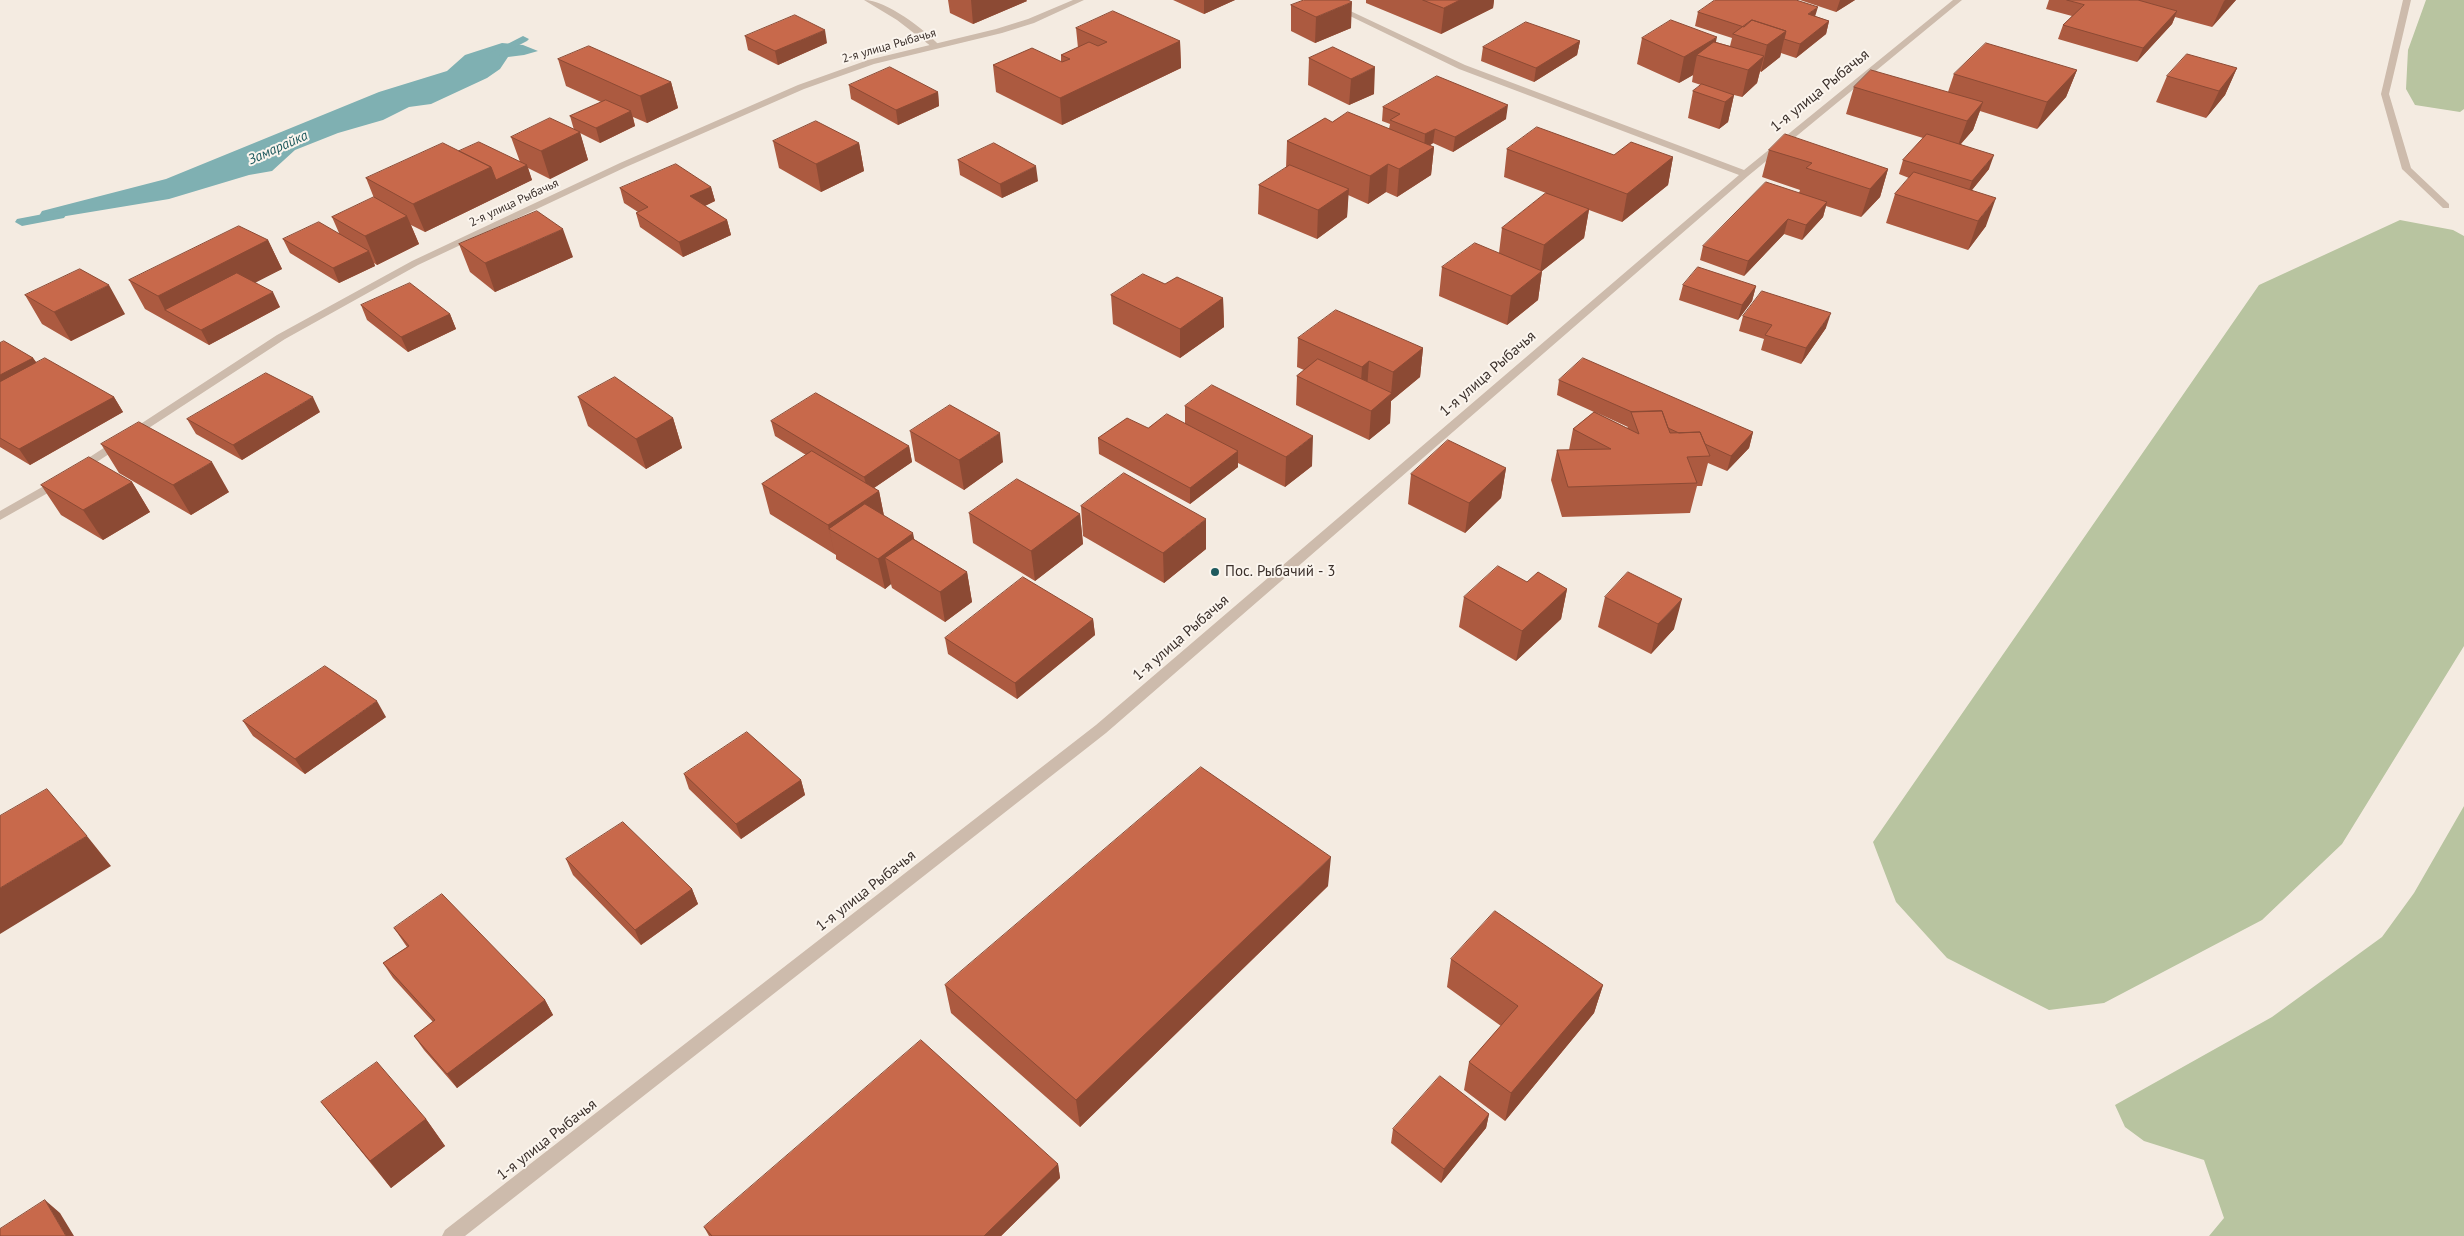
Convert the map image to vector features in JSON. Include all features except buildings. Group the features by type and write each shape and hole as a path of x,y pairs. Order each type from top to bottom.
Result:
{"street":[{"path":"868,0 900,18 935,45"},
{"name":"2-я улица Рыбачья","path":"0,516 69,475 281,337 414,264 623,165 801,87 871,62 999,31 1031,21 1080,0"},
{"path":"1321,0 1462,67 1744,174"},
{"name":"1-я улица Рыбачья","path":"451,1236 1100,729 1744,174 1958,0"},
{"path":"2407,0 2385,94 2408,169 2446,206"}],"green space":[{"path":"2426,0 2464,0 2464,109 2460,112 2415,105 2406,89 2408,50"},
{"path":"2400,220 2453,230 2464,236 2464,646 2342,844 2262,920 2104,1003 2049,1010 1947,958 1896,902 1873,842 2259,285"},
{"path":"2464,806 2464,1236 2209,1236 2224,1218 2204,1160 2144,1141 2125,1127 2115,1105 2272,1017 2382,937 2414,893"}],"water":[{"path":"502,43 523,45 538,51 508,57 500,69 487,78 431,104 409,107 383,120 338,133 295,150 272,171 249,175 169,199 36,221 42,211 166,179 379,92 447,71 465,55"}],"waterway":[{"name":"Замарайка","path":"492,55 523,39"},
{"name":"Замарайка","path":"22,222 59,215"}],"place":[{"name":"Пос. Рыбачий - 3","path":"1215,572"}]}
